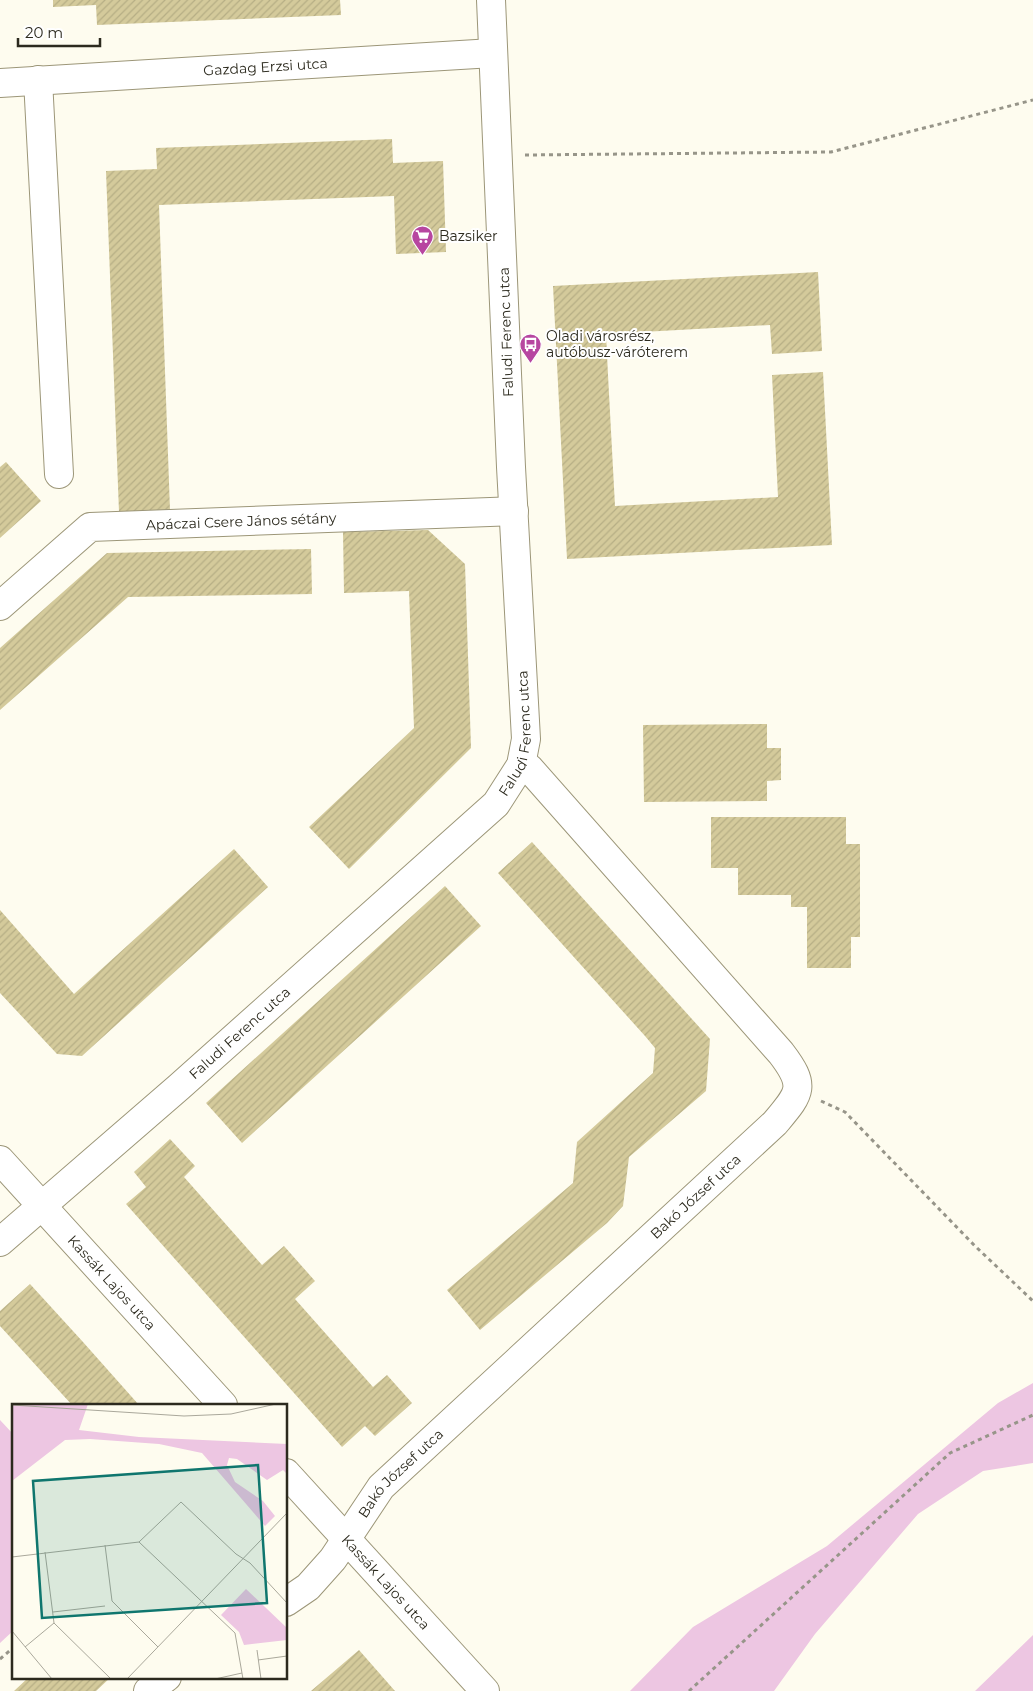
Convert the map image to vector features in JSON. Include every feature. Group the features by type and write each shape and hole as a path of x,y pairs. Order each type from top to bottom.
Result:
{"street":[{"name":"Faludi Ferenc utca","path":"0,1242 40,1205 179,1087 496,804 521,765 526,739 491,0"},
{"name":"Gazdag Erzsi utca","path":"0,83 493,52"},
{"path":"38,80 59,474"},
{"name":"Apáczai Csere János sétány","path":"0,606 90,527 514,511"},
{"path":"521,765 529,768 781,1053 794,1070 798,1084 796,1099"},
{"name":"Bakó József utca","path":"288,1601 308,1587 333,1559 345,1538 381,1487 774,1123 796,1099"},
{"name":"Kassák Lajos utca","path":"0,1160 223,1404"},
{"name":"Kassák Lajos utca","path":"288,1475 485,1691"},
{"path":"148,1691 166,1678"}],"path":[{"path":"498,155 830,152 1033,100"},
{"path":"796,1099 815,1099 845,1112 975,1246 1033,1301"},
{"path":"689,1691 950,1453 1033,1416"},
{"path":"0,1659 12,1649"}],"shaded area":[{"path":"1033,1383 1033,1463 983,1471 918,1514 815,1634 774,1691 630,1691 693,1627 827,1546 998,1403"},
{"path":"0,1420 12,1433 12,1632 0,1643"},
{"path":"1033,1635 1033,1691 975,1691"}],"building":[{"path":"53,0 340,0 341,15 97,25 96,5 53,7"},
{"path":"392,139 393,163 443,161 446,252 396,254 394,196 159,205 170,510 119,512 106,171 157,169 156,148"},
{"path":"818,272 822,351 772,354 770,325 606,334 608,375 615,506 778,497 772,375 823,372 832,545 567,559 553,286"},
{"path":"6,462 41,501 0,538 0,467"},
{"path":"428,530 465,564 471,748 349,869 309,827 414,728 409,591 344,593 343,532"},
{"path":"311,549 312,594 128,597 0,710 0,648 107,553"},
{"path":"767,724 767,748 781,748 781,780 767,781 767,801 644,802 643,725"},
{"path":"711,817 846,817 846,844 860,844 860,937 851,937 851,968 807,968 807,907 791,907 791,895 738,895 738,868 711,868"},
{"path":"532,842 710,1039 706,1091 629,1157 623,1206 607,1223 480,1330 447,1290 573,1183 577,1142 653,1073 655,1048 498,873"},
{"path":"234,849 268,887 82,1056 57,1054 0,993 0,910 74,994"},
{"path":"445,886 481,926 242,1143 206,1103"},
{"path":"170,1139 195,1166 184,1177 262,1265 284,1246 315,1281 295,1299 373,1387 387,1375 412,1403 375,1436 365,1426 342,1447 126,1204 146,1187 134,1172"},
{"path":"30,1284 138,1404 71,1404 0,1326 0,1311"},
{"path":"359,1650 395,1691 311,1691"},
{"path":"28,1678 110,1678 96,1691 14,1691"}],"place":[{"name":"Bazsiker","path":"423,255"},
{"name":"Oladi városrész, autóbusz-váróterem","path":"530,363"}]}
